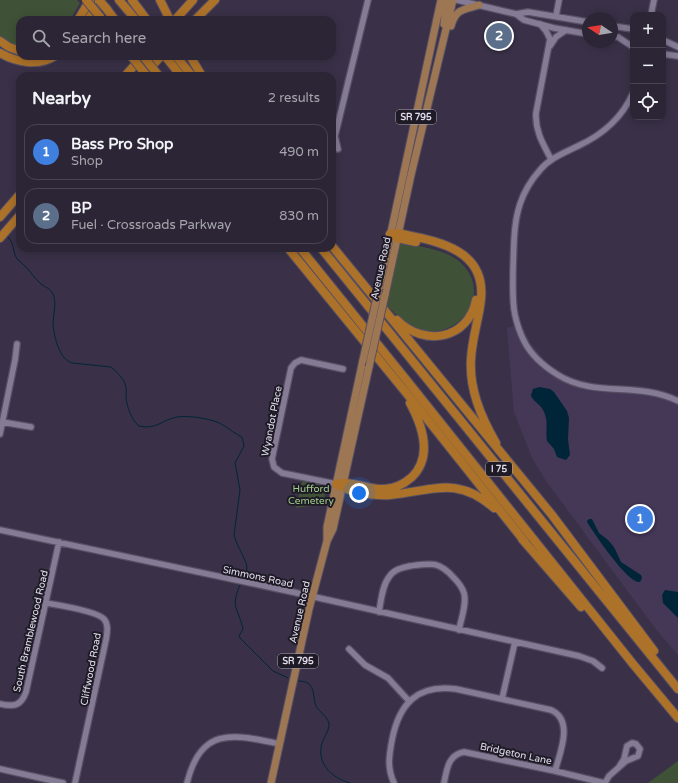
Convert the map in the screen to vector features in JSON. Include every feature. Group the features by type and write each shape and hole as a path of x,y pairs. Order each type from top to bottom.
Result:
{"highway":[{"path":"86,0 99,16"},
{"path":"80,16 90,0"},
{"path":"90,16 100,0 112,16"},
{"path":"119,0 133,16"},
{"path":"132,0 145,16"},
{"path":"179,16 193,0"},
{"path":"197,16 211,0"},
{"path":"198,16 215,0"},
{"path":"161,2 168,16"},
{"path":"0,41 16,50"},
{"path":"0,53 16,60"},
{"path":"16,60 24,62 44,60"},
{"path":"134,60 144,72"},
{"path":"129,72 139,60"},
{"path":"146,60 156,72"},
{"path":"147,72 157,60"},
{"path":"168,60 177,72"},
{"path":"179,60 189,72"},
{"path":"192,60 199,72"},
{"path":"0,217 16,199"},
{"path":"0,238 16,220"},
{"path":"364,286 401,324 418,334 435,337 446,334 457,329 469,317 476,301 477,285 474,274 464,260 454,253 444,249 395,235"},
{"path":"395,235 450,246 465,255 475,269 480,280 481,291 472,349 472,383 482,416 510,466"},
{"path":"336,251 556,521 678,684"},
{"path":"291,252 525,542 623,657 633,664"},
{"name":"I 75","path":"303,252 633,664 678,718"},
{"name":"I 75","path":"324,252 678,689"},
{"path":"341,485 390,489 405,482 418,470 424,454 423,437 414,410 398,384"},
{"path":"341,485 380,495 437,487 463,490 478,497 492,507 525,542"}],"main road":[{"name":"Avenue Road","path":"271,783 312,597 327,541 327,527 341,485 385,295 395,235 441,0"},
{"path":"437,69 446,0"},
{"name":"Avenue Road","path":"341,485 363,360 378,288 395,235 453,0"},
{"path":"437,69 447,46 456,14 462,9 479,5"}],"street":[{"path":"336,132 368,0"},
{"path":"457,0 516,14 528,12 582,21"},
{"path":"556,16 559,0"},
{"path":"652,12 655,0"},
{"path":"655,0 656,12"},
{"path":"516,14 524,20 582,33"},
{"path":"540,24 549,35 550,39 536,113 536,126 539,137 551,159"},
{"path":"618,27 630,29"},
{"path":"549,48 556,37 566,30"},
{"path":"618,37 630,46"},
{"path":"666,41 678,47"},
{"path":"666,54 678,56"},
{"path":"630,100 620,116 594,139 551,159 540,169 526,190 520,202 516,217 514,235 513,300 515,314 525,342 540,362 558,376 568,381 588,387 642,390 663,395 678,401"},
{"path":"336,140 338,149"},
{"path":"0,434 17,344"},
{"name":"Wyandot Place","path":"341,485 282,473 274,468 272,459 291,368 293,365 301,360 343,368"},
{"path":"2,422 31,428"},
{"name":"Simmons Road","path":"0,530 515,642 593,661 602,668"},
{"name":"South Bramblewood Road","path":"0,704 15,705 23,699 26,692 59,542"},
{"path":"379,612 386,581 392,573 405,567 436,564 442,566 448,571 464,592 465,601 459,630"},
{"name":"Cliffwood Road","path":"46,603 99,615 104,619 107,629 106,640 75,783"},
{"path":"502,700 515,642"},
{"path":"349,648 365,664 388,678 409,701"},
{"path":"394,783 389,765 391,742 397,719 402,709 409,701 425,692 442,688 456,689 551,710 561,717 564,731 556,771"},
{"path":"187,783 191,768 197,756 205,747 216,741 229,736 241,736 280,744"},
{"path":"604,783 619,767 628,760 638,756 640,749 636,744 632,743 627,746 624,759 619,767"},
{"name":"Bridgeton Lane","path":"444,783 451,759 455,755 464,752 556,771 604,783"},
{"path":"0,769 63,783"}],"shaded area":[{"path":"521,324 531,344 546,362 560,372 592,385 640,386 664,391 678,398 678,655 655,628 546,481 532,458 514,412 507,328"}],"green space":[{"path":"0,0 77,0 80,3 72,16 16,16 16,46 0,36"},
{"path":"407,243 449,255 461,263 471,277 474,291 471,304 464,316 453,325 440,330 425,331 409,325 386,305 398,245"},
{"name":"Hufford Cemetery","path":"302,481 327,485 323,504 296,508"},
{"path":"678,761 678,783 648,783"}],"water":[{"path":"539,387 550,389 554,392 567,411 569,418 568,439 570,455 566,460 557,457 554,449 547,441 547,423 543,409 531,395 533,389"},
{"path":"589,519 592,519 599,533 614,547 621,562 641,575 642,578 640,582 628,575 620,567 587,522"},
{"path":"665,590 678,592 678,618 663,603 662,595"}],"waterway":[{"path":"7,236 12,242 18,260 53,294 55,305 53,324 56,341 64,357 67,361 72,363 111,367 115,370 124,382 126,387 128,409 139,426 150,427 172,418 194,417 208,419 219,423 242,437 244,446 235,463 240,490 234,535 247,566 247,570 242,578"},
{"path":"240,585 235,603 243,629 239,636 273,671 288,678"},
{"path":"299,681 310,685 313,690 316,706 329,723 322,743 321,757 323,764 337,778 350,783"}],"place":[{"name":"BP","path":"499,36"},
{"name":"Bass Pro Shop","path":"640,519"}]}
